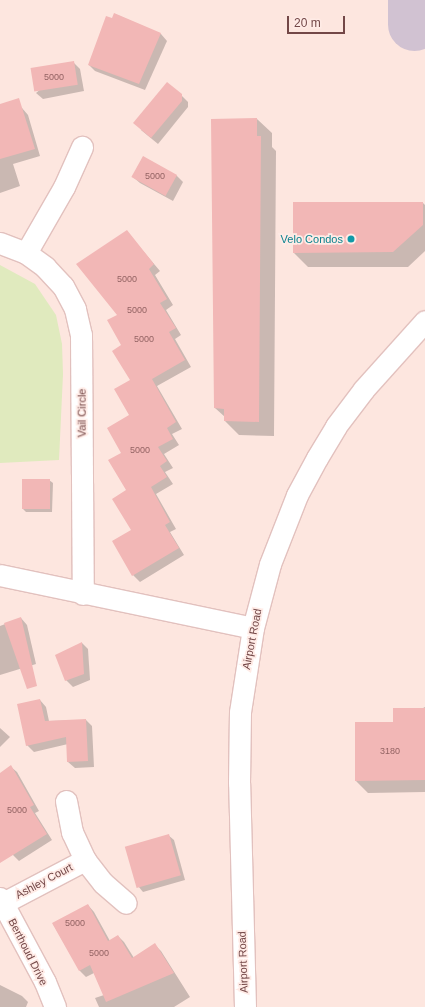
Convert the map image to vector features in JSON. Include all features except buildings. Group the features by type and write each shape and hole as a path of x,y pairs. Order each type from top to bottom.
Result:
{"street":[{"path":"26,253 64,187 82,147"},
{"name":"Vail Circle","path":"0,243 26,253 45,267 62,286 75,310 81,335 83,594"},
{"name":"Airport Road","path":"245,1007 239,783 240,712 253,628 270,564 297,495 316,458 336,426 364,389 425,321"},
{"path":"0,575 83,594 253,628"},
{"name":"Ashley Court","path":"66,801 72,832 85,860 103,883 126,903"},
{"name":"Ashley Court","path":"2,901 85,860"},
{"name":"Berthoud Drive","path":"2,901 45,982 55,1007"}],"green space":[{"path":"0,265 35,284 56,315 62,344 63,374 59,460 0,463"}],"taxiway":[{"path":"414,0 414,24"}],"place":[{"name":"Velo Condos","path":"351,239"}]}
